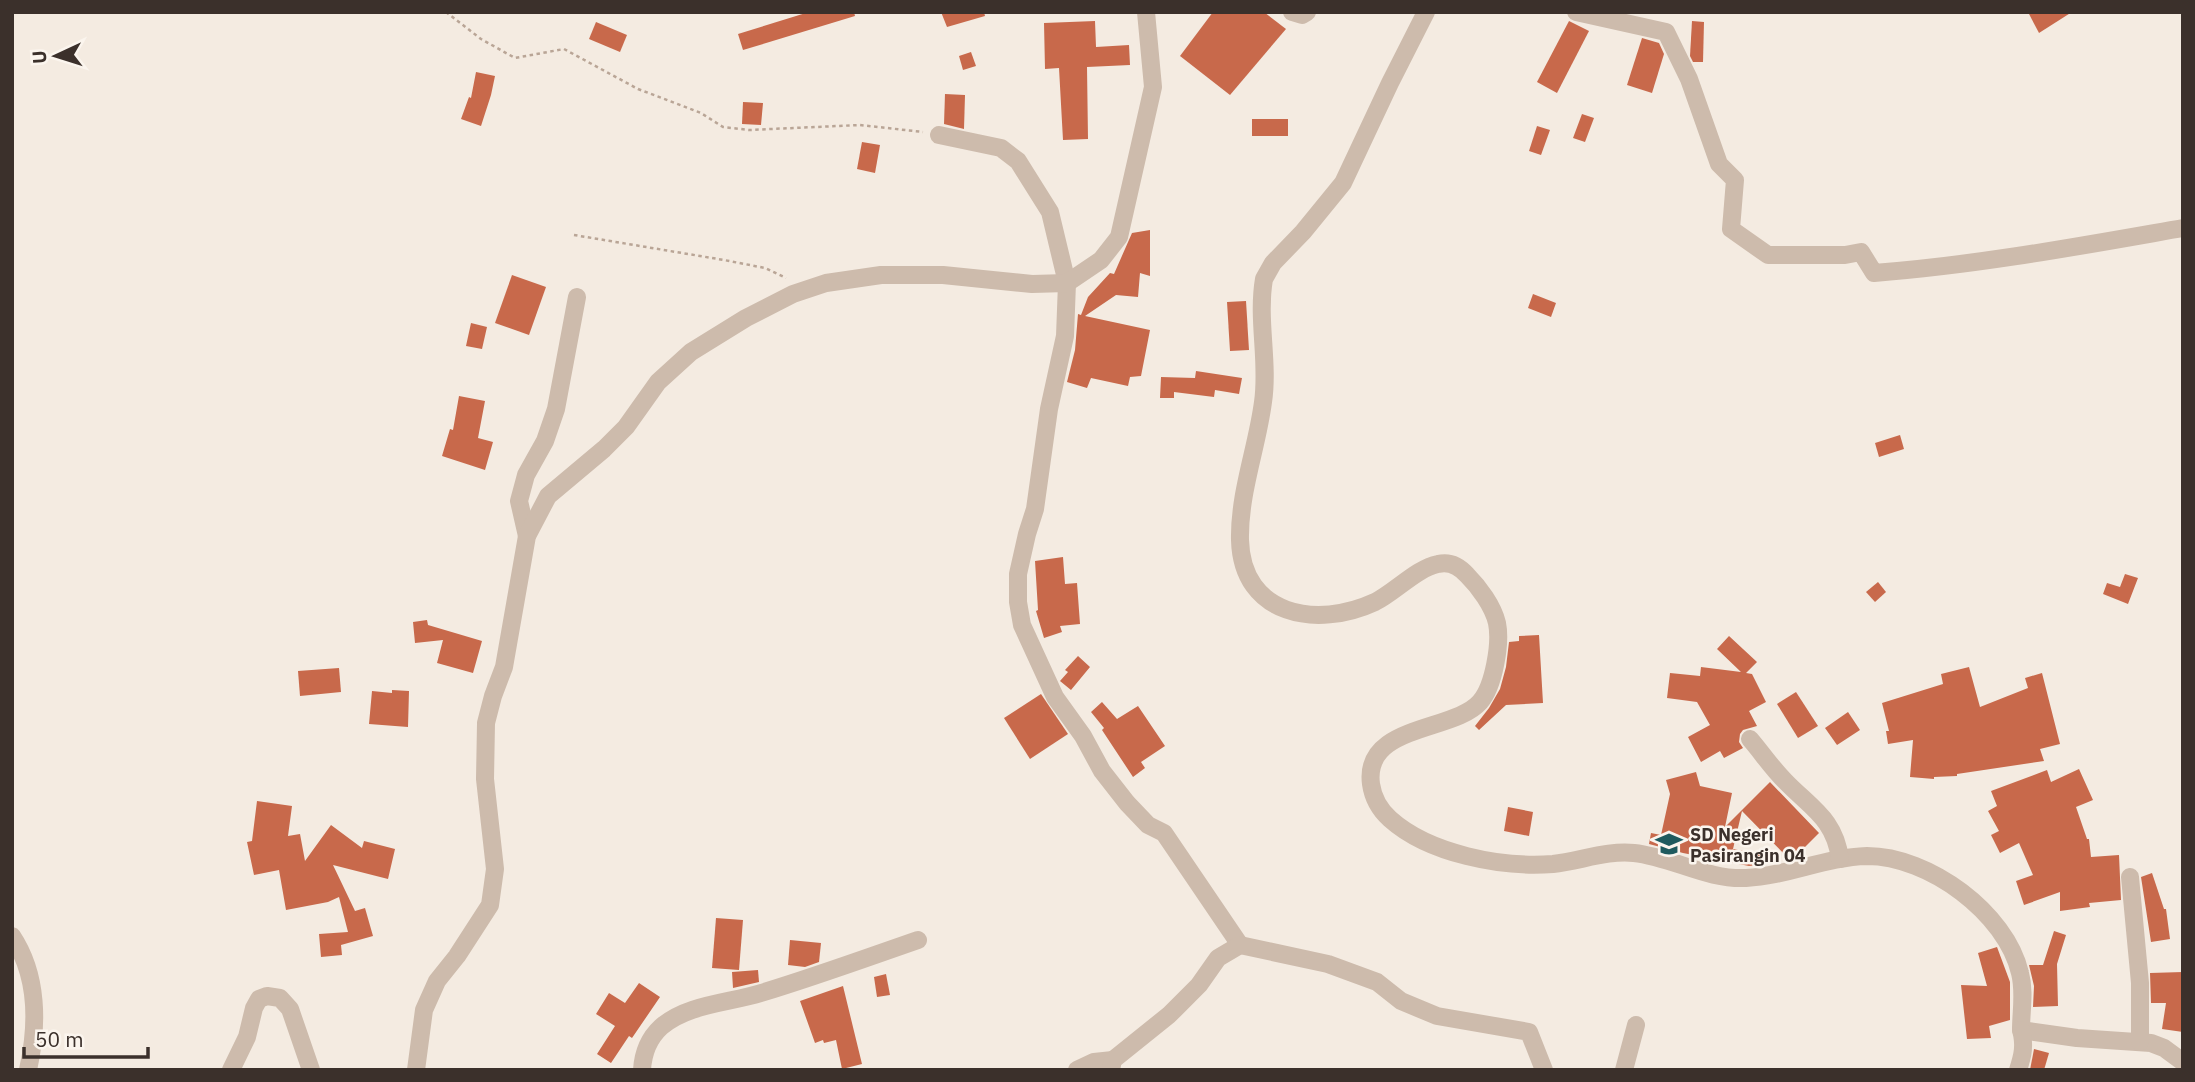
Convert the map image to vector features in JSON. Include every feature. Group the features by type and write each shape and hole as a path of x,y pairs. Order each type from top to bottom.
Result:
{"street":[{"path":"416,1070 424,1010 432,991 490,905 495,869 485,779 486,723 504,667 527,536 548,496 626,427 658,382 691,352 746,318 793,295 826,283 881,275 943,275 1032,284 1067,283 1101,260 1119,237 1153,88 1146,12"},
{"path":"1292,12 1302,15 1307,12"},
{"path":"1426,12 1343,183 1303,232 1273,263 1264,279 1264,400 1240,525 1241,551 1247,570 1258,589 1270,601 1296,613 1314,616 1344,613 1389,595 1430,567 1442,563 1456,565 1482,593 1497,624 1495,668 1481,701 1467,711 1400,737 1378,755 1371,770 1375,799 1388,818 1432,845 1469,856 1533,865 1633,853 1739,879 1773,875 1864,856 1894,860 1927,872 1955,887 2004,934 2021,975 2024,1054 2018,1070"},
{"path":"1576,12 1666,32 1689,79 1719,164 1735,180 1731,229 1768,255 1844,255 1861,252 1874,272 1886,272 2009,259 2183,228"},
{"path":"939,135 1001,148 1018,161 1050,212 1067,283 1065,336 1045,435 1035,509 1018,574 1022,625 1055,696 1083,736 1102,771 1148,825 1164,833 1240,945"},
{"path":"527,536 519,501 526,475 545,441 556,409 577,297"},
{"path":"1751,739 1770,765 1831,827 1838,840 1840,859"},
{"path":"2130,877 2140,983 2140,1042"},
{"path":"12,936 27,963 35,1018 29,1070"},
{"path":"642,1070 647,1045 661,1027 679,1016 761,993 918,940"},
{"path":"1077,1070 1094,1062 1112,1065 1199,985 1218,958 1240,945 1328,964 1377,982 1401,1001 1437,1016 1529,1032 1544,1070"},
{"path":"231,1070 247,1037 254,1007 259,999 267,996 280,999 290,1009 311,1070"},
{"path":"1624,1070 1636,1025"},
{"path":"2021,1030 2077,1038 2140,1042 2164,1048 2183,1063 2180,1070"}],"path":[{"path":"446,12 481,39 515,58 564,49 638,89 701,113 723,127 749,130 860,125 939,135"},
{"path":"575,235 765,268 793,282 793,295"}],"building":[{"path":"809,12 854,12 855,16 743,50 738,34"},
{"path":"941,12 984,12 985,16 947,27"},
{"path":"1213,12 1264,12 1286,29 1230,95 1180,56"},
{"path":"2028,12 2072,12 2039,33"},
{"path":"1095,21 1096,47 1129,45 1130,65 1087,67 1088,139 1063,140 1059,68 1045,69 1044,23"},
{"path":"1569,21 1589,31 1557,93 1537,82"},
{"path":"1692,21 1704,22 1703,62 1693,62 1690,56"},
{"path":"596,22 627,35 620,52 589,39"},
{"path":"1642,38 1659,43 1664,54 1652,93 1627,85"},
{"path":"971,52 976,66 963,70 959,56"},
{"path":"476,72 495,76 481,126 461,119 469,97 471,98"},
{"path":"945,94 965,95 964,129 944,124"},
{"path":"743,102 763,103 761,125 742,124"},
{"path":"1582,114 1594,118 1585,142 1573,138"},
{"path":"1252,119 1288,119 1288,136 1252,136"},
{"path":"1537,126 1550,130 1541,155 1529,151"},
{"path":"862,142 880,145 875,173 857,169"},
{"path":"1150,230 1150,276 1140,273 1138,297 1116,295 1085,316 1150,330 1141,376 1130,377 1128,386 1091,378 1087,388 1067,382 1075,350 1078,314 1081,315 1088,297 1110,273 1114,274 1132,233"},
{"path":"512,275 546,287 529,335 495,323"},
{"path":"1533,294 1556,303 1551,317 1528,308"},
{"path":"1246,301 1249,350 1230,351 1227,302"},
{"path":"471,323 487,327 482,349 466,346"},
{"path":"1196,371 1242,378 1239,394 1215,390 1214,397 1174,392 1174,398 1160,398 1161,377 1195,378"},
{"path":"459,396 485,401 478,438 493,442 485,470 442,456 450,429 453,430"},
{"path":"1900,435 1904,449 1879,457 1875,443"},
{"path":"1063,557 1065,584 1077,583 1080,624 1060,626 1062,632 1044,638 1036,611 1035,561"},
{"path":"2125,574 2138,578 2128,604 2103,594 2107,583 2120,587"},
{"path":"1878,582 1886,592 1875,602 1866,592"},
{"path":"427,620 428,625 482,641 473,673 437,663 443,640 415,643 413,622"},
{"path":"1539,635 1543,703 1506,705 1479,730 1475,726 1500,689 1509,642 1519,641 1519,636"},
{"path":"1729,636 1757,662 1746,673 1752,674 1766,702 1749,711 1757,726 1743,730 1740,734 1739,742 1743,748 1724,758 1720,751 1701,762 1688,737 1710,725 1697,702 1667,698 1670,673 1700,676 1701,667 1741,672 1717,649"},
{"path":"1078,656 1090,667 1071,690 1060,681 1068,672 1065,670"},
{"path":"1969,667 1980,707 2028,688 2025,678 2042,673 2060,744 2040,749 2044,761 1934,779 1910,777 1913,740 1888,744 1886,731 1889,731 1882,703 1943,684 1941,674"},
{"path":"339,668 341,692 300,696 298,671"},
{"path":"392,690 409,691 408,727 369,724 372,691 392,693"},
{"path":"1796,692 1818,726 1798,738 1777,704"},
{"path":"1041,694 1068,734 1030,759 1004,718"},
{"path":"1102,702 1117,719 1138,706 1165,746 1141,762 1145,768 1133,777 1102,730 1104,728 1091,712"},
{"path":"1848,712 1860,730 1837,745 1825,728"},
{"path":"2079,769 2093,800 2076,807 2089,839 2091,857 2119,855 2121,900 2089,903 2090,907 2060,911 2060,892 2024,905 2016,881 2033,875 2019,843 2000,853 1991,835 1999,831 1988,811 1997,806 1991,791 2047,770 2051,782"},
{"path":"1696,772 1700,786 1732,793 1725,827 1770,782 1819,833 1794,858 1789,859 1742,811 1733,849 1760,854 1758,865 1749,866 1649,844 1651,833 1661,835 1670,794 1666,780"},
{"path":"257,801 292,806 288,836 300,834 305,861 331,825 362,848 364,841 395,849 388,879 333,865 355,911 365,908 373,936 341,945 342,955 321,957 319,934 348,932 339,897 328,902 286,910 279,870 254,875 247,842 252,841"},
{"path":"1508,807 1533,812 1529,836 1504,831"},
{"path":"2152,873 2166,909 2170,939 2151,942 2141,877"},
{"path":"716,918 743,920 739,970 712,968"},
{"path":"2054,931 2066,935 2057,964 2058,1006 2033,1007 2034,986 2029,965 2043,965"},
{"path":"790,940 821,943 819,962 805,967 788,965"},
{"path":"1997,947 2010,982 2010,1020 1989,1026 1991,1038 1967,1039 1961,985 1987,986 1978,953"},
{"path":"758,970 759,982 733,988 732,972"},
{"path":"2183,972 2183,1032 2162,1029 2166,1003 2151,1003 2150,973"},
{"path":"886,974 890,995 877,997 874,977"},
{"path":"639,983 660,997 611,1063 597,1054 615,1026 596,1014 609,993 625,1003"},
{"path":"843,986 862,1064 842,1069 836,1040 815,1043 800,1001"},
{"path":"2034,1049 2049,1053 2044,1070 2030,1070"}],"place":[{"name":"SD Negeri Pasirangin 04","path":"1669,844"}]}
